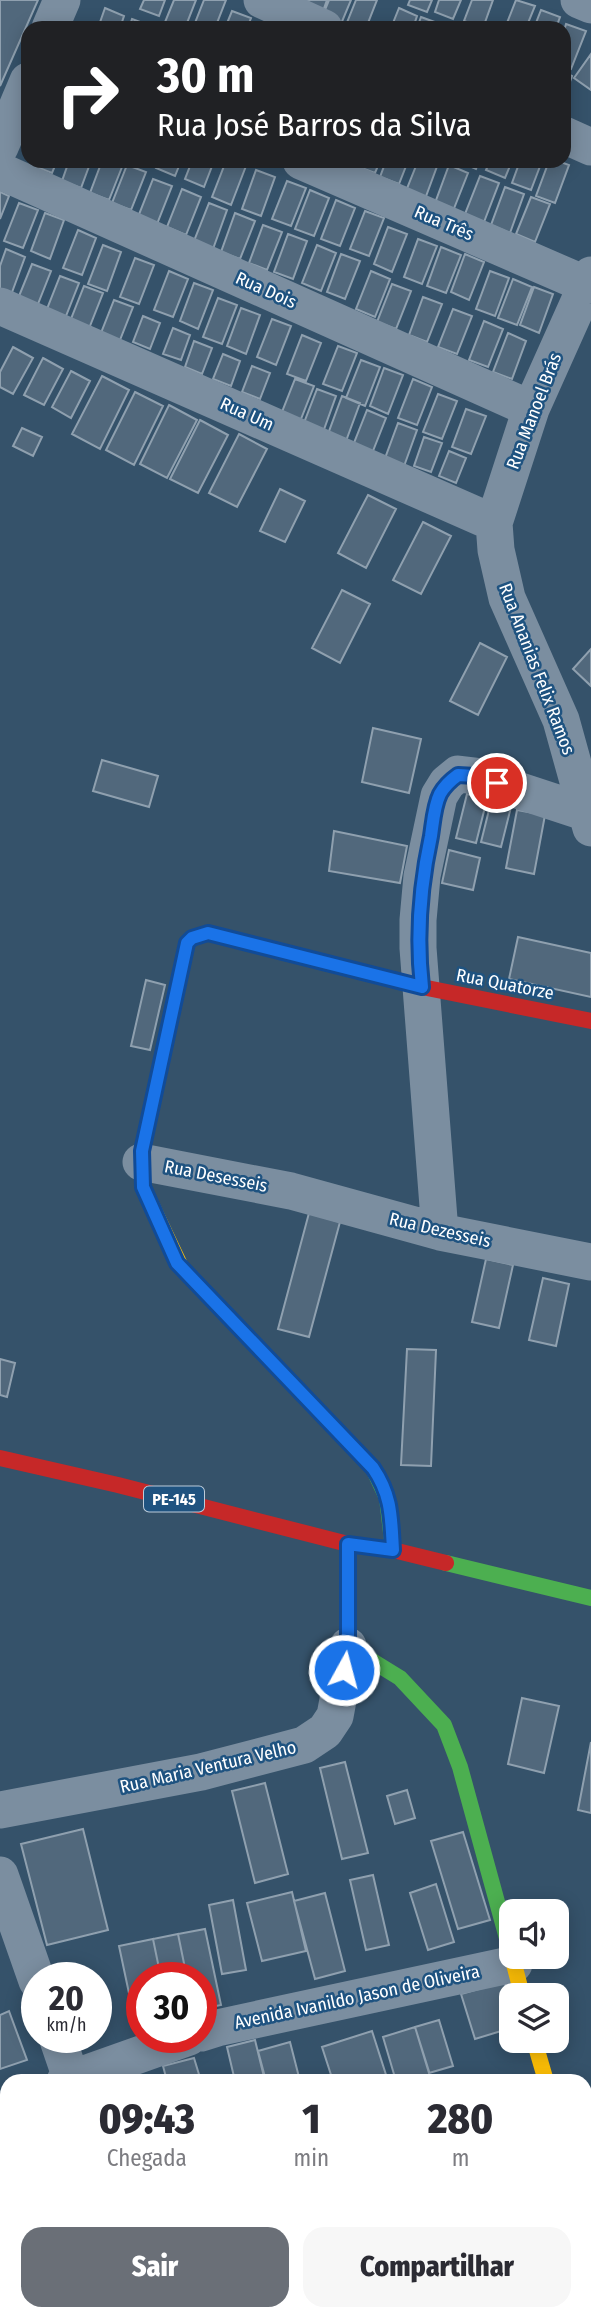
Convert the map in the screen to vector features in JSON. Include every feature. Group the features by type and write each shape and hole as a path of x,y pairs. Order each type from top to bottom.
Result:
{"street":[{"path":"53,21 62,0"},
{"path":"262,0 308,21"},
{"path":"579,0 591,5"},
{"path":"0,147 21,98"},
{"path":"571,138 591,147"},
{"name":"Rua Três","path":"318,168 589,280"},
{"name":"Rua Dois","path":"0,171 531,409"},
{"name":"Rua Manoel Brás","path":"495,536 531,409 589,280"},
{"name":"Rua Um","path":"0,306 495,536"},
{"name":"Rua Ananias Felix Ramos","path":"495,536 507,598 561,720 589,820"},
{"path":"440,1232 418,948 422,876 439,796 447,783 458,775 475,776 589,820"},
{"name":"Rua Quatorze","path":"141,1161 183,955 192,938 208,933 422,987 591,1021"},
{"path":"141,1161 143,1187 177,1263 373,1468 383,1483 390,1503 393,1550"},
{"name":"Rua Desesseis","path":"141,1161 291,1191"},
{"name":"Rua Dezesseis","path":"291,1191 440,1232 591,1262"},
{"name":"PE-145","path":"0,1458 348,1544 393,1550 591,1598"},
{"path":"348,1544 348,1646 400,1678 444,1725 460,1767 499,1909"},
{"name":"Rua Maria Ventura Velho","path":"0,1810 201,1772 304,1745 325,1731 335,1716 348,1646"},
{"path":"0,1875 31,1962"},
{"name":"Avenida Ivanildo Jason de Oliveira","path":"217,2028 505,1969"},
{"path":"61,2053 67,2074"},
{"path":"82,2074 143,2053"},
{"path":"538,2053 544,2074"}],"building":[{"path":"0,0 38,0 29,21 21,21 21,38 0,86"},
{"path":"144,0 165,0 159,16 140,9"},
{"path":"174,0 196,0 188,21 165,21"},
{"path":"204,0 226,0 218,21 196,21"},
{"path":"306,0 327,0 322,14"},
{"path":"329,0 351,0 342,21 322,17"},
{"path":"356,0 377,0 369,21 348,21"},
{"path":"410,0 432,0 427,12 408,5"},
{"path":"439,0 461,0 453,19 435,12"},
{"path":"472,0 493,0 486,21 464,21"},
{"path":"516,0 535,6 529,21 508,21"},
{"path":"105,8 124,16 122,21 100,21"},
{"path":"399,8 417,16 415,21 394,21"},
{"path":"541,10 560,17 559,21 537,21"},
{"path":"232,11 251,18 250,21 228,21"},
{"path":"571,26 586,31 571,69"},
{"path":"591,54 591,90 574,78"},
{"path":"39,168 54,168 52,173"},
{"path":"67,168 88,168 81,188 62,181"},
{"path":"99,168 122,168 109,200 90,193"},
{"path":"126,168 146,172 131,210 112,203"},
{"path":"156,168 178,168 175,176"},
{"path":"189,168 211,168 204,187 185,179"},
{"path":"223,168 245,168 231,205 212,197"},
{"path":"361,168 377,168 375,173"},
{"path":"383,168 405,168 399,184 380,177"},
{"path":"415,168 436,168 425,199 406,191"},
{"path":"448,168 468,173 453,211 435,203"},
{"path":"487,168 509,168 505,178 486,170"},
{"path":"517,168 539,168 531,190 512,183"},
{"path":"546,168 568,168 555,203 536,196"},
{"path":"256,170 275,177 261,216 242,209"},
{"path":"480,176 499,183 484,222 465,214"},
{"path":"153,179 172,186 157,224 138,217"},
{"path":"287,181 306,188 291,226 272,219"},
{"path":"505,187 524,194 510,233 491,225"},
{"path":"182,189 201,197 186,235 167,227"},
{"path":"310,190 329,198 314,236 295,229"},
{"path":"0,192 9,196 0,219"},
{"path":"531,197 550,204 535,242 516,234"},
{"path":"336,200 355,208 340,246 321,239"},
{"path":"19,203 38,210 23,248 4,241"},
{"path":"209,203 227,210 213,249 194,241"},
{"path":"365,211 384,218 369,256 350,249"},
{"path":"45,213 64,220 50,259 31,251"},
{"path":"235,213 255,221 240,259 221,252"},
{"path":"263,225 282,232 267,270 249,263"},
{"path":"388,227 407,234 392,272 374,264"},
{"path":"78,230 96,238 82,275 63,268"},
{"path":"288,234 307,241 293,279 274,272"},
{"path":"418,239 437,246 422,284 404,277"},
{"path":"103,245 121,252 107,291 88,284"},
{"path":"317,245 336,253 321,291 302,283"},
{"path":"441,247 461,255 446,293 427,286"},
{"path":"6,249 25,257 11,295 0,290 0,266"},
{"path":"341,254 360,261 345,299 327,292"},
{"path":"465,254 484,262 469,300 451,292"},
{"path":"135,258 154,265 139,304 120,297"},
{"path":"32,264 51,271 36,309 17,301"},
{"path":"169,271 188,279 173,317 154,310"},
{"path":"371,271 390,279 375,317 356,309"},
{"path":"490,271 509,278 495,316 476,309"},
{"path":"60,276 79,283 64,321 45,314"},
{"path":"513,279 532,287 517,325 498,318"},
{"path":"194,283 213,290 198,329 180,321"},
{"path":"392,284 411,291 396,329 377,322"},
{"path":"84,286 103,293 88,331 69,324"},
{"path":"534,287 553,294 539,333 520,325"},
{"path":"423,297 442,304 427,342 409,335"},
{"path":"218,298 237,305 222,344 203,337"},
{"path":"114,300 133,307 118,345 99,338"},
{"path":"241,308 260,315 246,354 227,346"},
{"path":"453,309 472,316 457,354 438,347"},
{"path":"143,316 160,323 150,349 133,342"},
{"path":"272,319 291,326 276,365 257,357"},
{"path":"484,321 503,329 488,367 469,360"},
{"path":"173,328 190,335 181,360 163,354"},
{"path":"508,333 526,341 512,379 493,372"},
{"path":"302,335 321,343 306,381 287,374"},
{"path":"194,341 212,348 202,374 185,367"},
{"path":"338,346 357,353 342,391 323,384"},
{"path":"13,347 33,358 13,394 0,387 0,372"},
{"path":"223,354 240,361 231,386 213,379"},
{"path":"43,358 63,369 44,405 24,395"},
{"path":"361,360 380,367 365,406 346,398"},
{"path":"252,366 270,373 260,399 242,392"},
{"path":"384,368 403,375 388,414 370,406"},
{"path":"71,371 90,381 71,418 52,407"},
{"path":"102,376 129,390 100,449 72,434"},
{"path":"295,379 314,386 299,424 280,417"},
{"path":"413,379 432,387 417,425 398,418"},
{"path":"317,389 336,396 322,435 302,428"},
{"path":"135,392 163,406 134,465 106,450"},
{"path":"438,394 457,401 442,439 423,432"},
{"path":"342,396 360,403 346,441 328,434"},
{"path":"169,405 197,420 167,478 140,464"},
{"path":"466,409 486,416 471,454 452,447"},
{"path":"367,410 386,418 371,456 352,448"},
{"path":"200,420 228,435 198,493 170,479"},
{"path":"398,423 417,430 403,469 384,461"},
{"path":"22,428 42,437 33,456 13,446"},
{"path":"239,434 267,449 237,507 209,493"},
{"path":"424,437 442,443 431,472 414,466"},
{"path":"449,451 466,458 456,483 439,476"},
{"path":"280,489 305,501 285,542 260,531"},
{"path":"368,495 396,509 366,568 338,553"},
{"path":"423,522 451,536 421,594 393,580"},
{"path":"342,590 370,604 340,663 312,648"},
{"path":"480,643 507,657 478,715 450,701"},
{"path":"591,649 591,686 573,669"},
{"path":"373,728 421,739 409,793 362,782"},
{"path":"102,760 158,776 149,807 93,791"},
{"path":"467,794 487,799 476,843 456,838"},
{"path":"492,798 512,803 501,847 481,842"},
{"path":"517,810 545,815 534,874 506,868"},
{"path":"334,831 407,846 400,883 329,871"},
{"path":"449,850 480,858 473,890 442,883"},
{"path":"518,937 591,953 591,997 509,979"},
{"path":"146,980 165,985 150,1050 131,1046"},
{"path":"309,1213 340,1222 309,1337 278,1329"},
{"path":"486,1259 513,1265 499,1328 472,1322"},
{"path":"543,1278 569,1284 556,1346 529,1340"},
{"path":"407,1349 436,1350 431,1466 401,1465"},
{"path":"0,1359 15,1363 7,1397 0,1395"},
{"path":"522,1698 559,1706 544,1773 508,1764"},
{"path":"591,1742 591,1813 578,1810"},
{"path":"345,1762 368,1853 342,1859 320,1768"},
{"path":"265,1783 288,1874 255,1883 232,1791"},
{"path":"407,1790 415,1818 395,1824 387,1796"},
{"path":"83,1829 108,1930 47,1945 21,1844"},
{"path":"463,1832 490,1920 458,1929 431,1841"},
{"path":"373,1875 389,1945 366,1950 350,1880"},
{"path":"436,1884 454,1942 428,1950 410,1893"},
{"path":"292,1892 306,1951 262,1961 247,1903"},
{"path":"325,1893 345,1971 315,1979 294,1901"},
{"path":"233,1900 246,1970 222,1974 209,1905"},
{"path":"205,1929 212,1962 184,1962 178,1934"},
{"path":"178,1934 184,1962 158,1962 153,1939"},
{"path":"153,1939 158,1962 126,1962 126,1979 119,1946"},
{"path":"499,1983 499,2032 475,2039 461,1994"},
{"path":"217,1986 221,2005 217,2006"},
{"path":"9,2011 21,2044 21,2053 24,2053 27,2060 0,2069 0,2015"},
{"path":"439,2020 453,2066 429,2073 415,2027"},
{"path":"415,2027 430,2074 394,2074 383,2037"},
{"path":"372,2031 386,2074 331,2074 322,2047"},
{"path":"255,2040 263,2074 233,2074 227,2047"},
{"path":"290,2042 298,2074 264,2074 258,2051"},
{"path":"194,2058 199,2074 165,2074 163,2066"}],"traffic: fast":[{"path":"181,1267 373,1468 387,1498 393,1550"},
{"path":"348,1544 348,1646 400,1678 444,1725 460,1767 499,1909"},
{"path":"446,1563 591,1598"}],"traffic: slow":[{"path":"181,1267 143,1187 142,1151 187,943 192,938 208,933 295,955"},
{"path":"515,1969 519,1983"},
{"path":"538,2053 544,2074"}],"traffic: jam":[{"path":"295,955 422,987 591,1021"},
{"path":"0,1458 348,1544 393,1550 446,1563"}],"route":[{"path":"344,1670 348,1646 348,1544 393,1550 390,1503 383,1483 373,1468 177,1263 143,1187 142,1151 187,943 192,938 208,933 422,987 418,920 422,876 439,796 447,783 458,775 475,776 497,783"}]}
